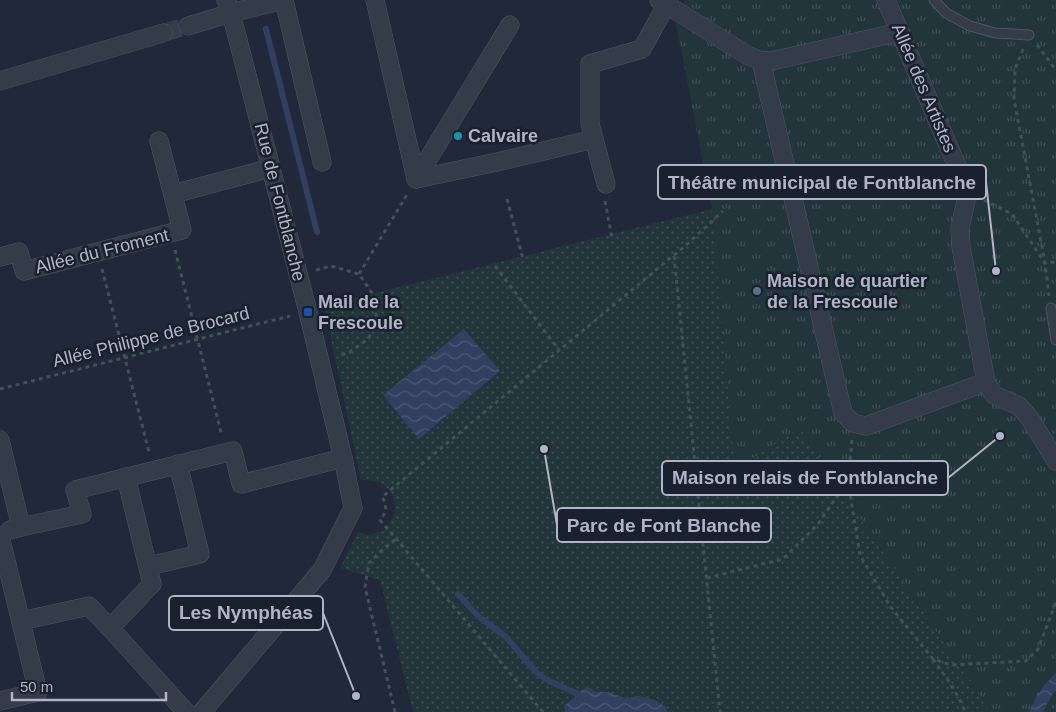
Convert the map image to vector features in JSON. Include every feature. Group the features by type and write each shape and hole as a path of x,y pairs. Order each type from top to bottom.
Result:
{"street":[{"path":"188,26 228,7 283,0 322,162"},
{"path":"375,0 416,179"},
{"name":"Allée des Artistes","path":"886,0 962,178 967,196 960,228 961,247 986,382"},
{"path":"606,184 590,123 590,64 642,49 665,2 747,55 761,60 776,60 900,32"},
{"name":"Rue de Fontblanche","path":"202,712 322,570 353,508 308,312 228,7"},
{"path":"416,179 510,25"},
{"path":"0,81 163,33"},
{"path":"761,60 844,413 853,423 866,426 986,382 994,395 1019,406 1029,417 1051,442 1056,461"},
{"path":"416,179 594,139"},
{"name":"Allée du Froment","path":"0,257 19,252 24,271 182,230 159,141"},
{"path":"173,194 271,168"},
{"path":"0,440 21,527"},
{"path":"0,532 82,514 76,490 233,450 241,484 343,458"},
{"path":"149,566 200,554 178,464"},
{"path":"110,628 152,584 126,477"},
{"path":"0,536 38,692 0,701"},
{"path":"21,621 89,606 186,712"}],"lane":[{"path":"934,0 946,13 970,26 995,33 1029,35"},
{"path":"1051,308 1056,340"}],"path":[{"path":"1051,308 1045,263 1014,99 1015,69 1029,35 1056,70"},
{"path":"359,274 416,179"},
{"path":"606,184 605,202 612,238"},
{"path":"967,196 982,200 1012,214 1045,263"},
{"path":"507,199 523,259"},
{"path":"543,712 380,520 386,510 385,501 382,497 686,246 723,211"},
{"path":"171,233 226,452"},
{"path":"98,252 154,470"},
{"path":"674,256 720,712"},
{"path":"1045,263 1056,262"},
{"path":"298,274 331,266 359,274 374,296 377,323 368,339 350,352 320,364"},
{"path":"495,266 559,350"},
{"name":"Allée Philippe de Brocard","path":"0,389 308,312"},
{"path":"853,423 848,481 860,556 890,606 947,678 965,712"},
{"path":"707,578 782,559 818,524 848,481"},
{"path":"395,712 365,587 370,563 382,549 396,539"},
{"path":"933,659 951,665 1026,661 1038,649 1056,602"}],"green space":[{"path":"685,0 1056,0 1056,712 990,712 800,428 735,470 712,209 676,24"},
{"path":"712,209 735,470 800,428 990,712 413,712 380,580 340,568 358,532 368,535 384,530 393,517 395,504 390,492 384,485 376,481 361,480 324,306"}],"water":[{"path":"464,329 500,371 419,439 383,395"},
{"path":"1056,673 1056,691 1043,712 1029,712 1040,691"},
{"path":"588,687 596,692 607,692 626,698 639,696 655,700 666,707 667,712 565,712 564,706 581,690"}],"waterway":[{"path":"266,29 317,232"},
{"path":"458,594 478,616 506,637 536,672 545,679 584,698"}],"tunnel":[{"path":"163,33 188,26"}],"place":[{"name":"Calvaire","path":"458,136"},
{"name":"Théâtre municipal de Fontblanche","path":"996,271"},
{"name":"Maison de quartier de la Frescoule","path":"757,291"},
{"name":"Mail de la Frescoule","path":"308,312"},
{"name":"Maison relais de Fontblanche","path":"1000,436"},
{"name":"Parc de Font Blanche","path":"544,449"},
{"name":"Les Nymphéas","path":"356,696"}]}
